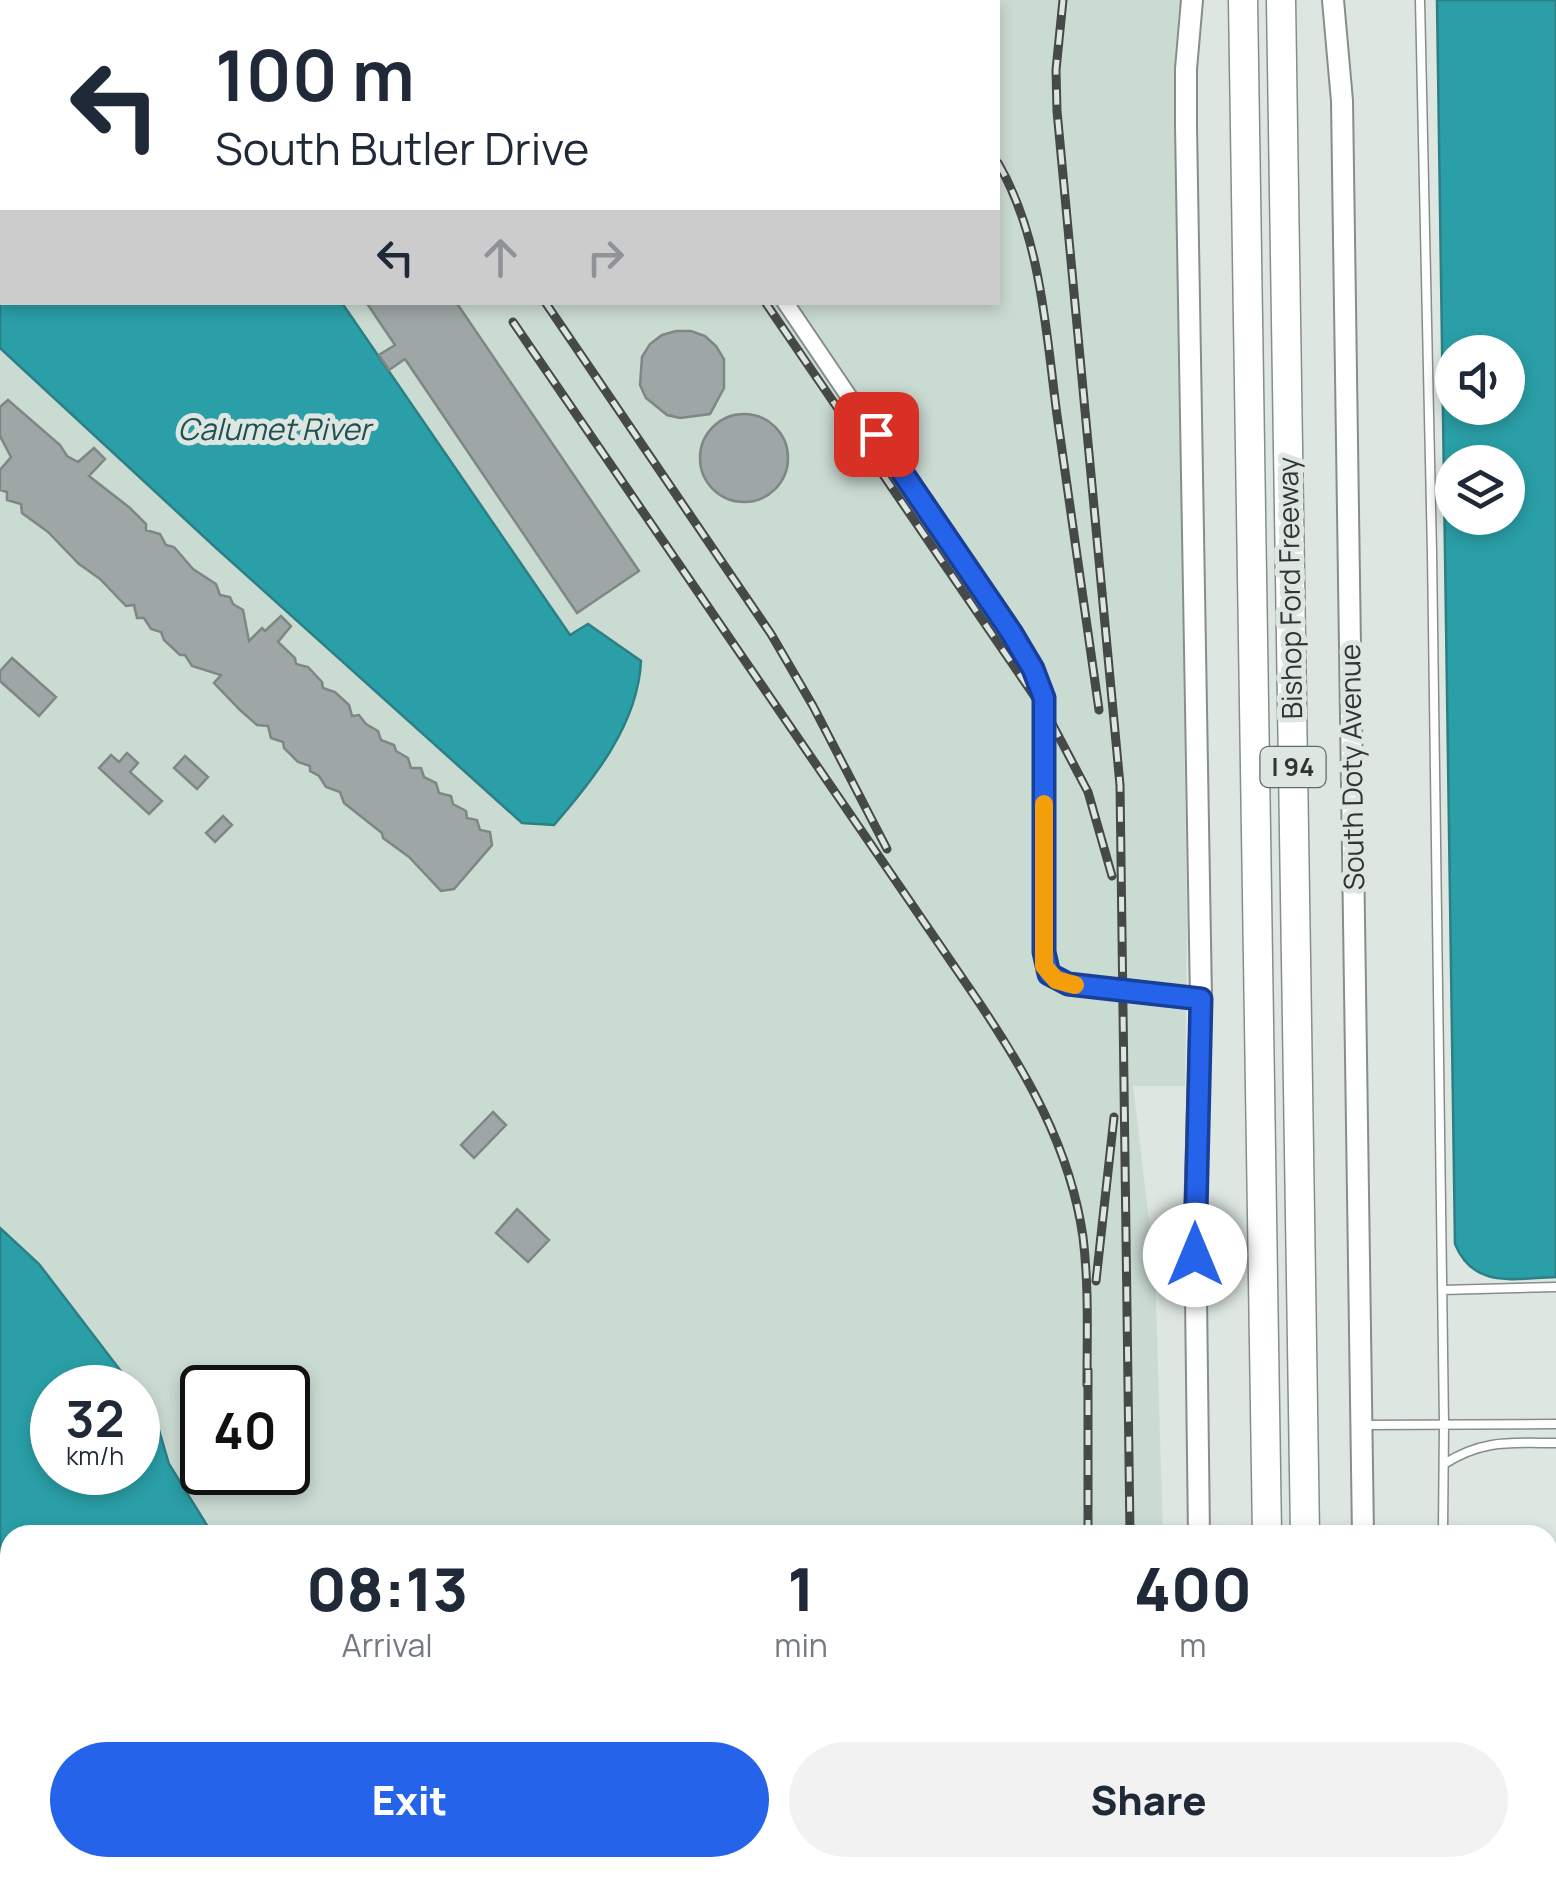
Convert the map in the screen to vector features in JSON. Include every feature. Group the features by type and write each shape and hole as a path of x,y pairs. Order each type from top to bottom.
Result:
{"highway":[{"name":"Bishop Ford Freeway","path":"1243,0 1267,1525"},
{"name":"Bishop Ford Freeway","path":"1281,0 1304,1525"}],"street":[{"path":"1192,0 1186,126 1201,999 1195,1218 1199,1525"},
{"name":"South Doty Avenue","path":"1333,0 1342,101 1364,1525"},
{"path":"788,305 1033,669 1044,698 1044,952 1049,974 1068,984 1201,999"}],"lane":[{"path":"1420,0 1432,553 1444,1525"},
{"path":"1442,1290 1556,1287"},
{"path":"1362,1425 1556,1424"},
{"path":"1444,1464 1466,1450 1492,1442 1556,1443"}],"shaded area":[{"path":"1000,0 1182,0 1176,53 1176,182 1187,923 1185,1086 1133,1086 1155,1271 1163,1525 207,1525 188,1495 310,1495 310,1365 180,1365 180,1482 169,1464 160,1434 160,1365 116,1365 39,1264 0,1228 0,348 522,823 597,775 640,687 641,661 588,624 571,635 343,305 1000,305"}],"water":[{"path":"1437,0 1556,0 1556,1277 1497,1278 1473,1269 1455,1244 1445,535 1525,535 1525,445 1443,445 1443,425 1525,425 1525,335 1442,335"},
{"name":"Calumet River","path":"0,305 343,305 570,635 588,624 641,661 632,707 598,770 554,825 522,823 0,348"},
{"path":"0,1228 39,1264 116,1365 30,1365 30,1495 160,1495 160,1434 169,1464 180,1482 180,1495 188,1495 207,1525 0,1525"}],"building":[{"path":"368,305 458,305 639,571 577,613 405,359 389,370 379,355 395,345"},
{"path":"676,331 705,336 724,359 724,388 710,414 680,418 667,415 646,398 640,385 642,357 650,344"},
{"path":"8,400 60,445 67,456 78,462 94,448 105,459 89,476 130,508 146,524 146,530 160,534 166,545 174,547 193,569 216,584 220,595 230,597 243,610 249,641 281,616 291,626 278,642 295,658 296,664 308,667 323,688 335,692 349,705 352,716 359,715 378,731 381,740 394,745 396,751 408,758 411,768 421,768 424,777 436,783 439,793 451,796 453,804 466,811 467,818 477,820 480,830 490,832 492,845 454,889 441,891 409,857 344,803 340,792 326,787 310,771 310,766 298,762 283,742 271,738 268,726 257,725 240,710 214,683 221,675 192,666 185,655 164,640 161,632 151,629 144,618 137,618 134,605 126,606 48,532 22,513 21,504 7,500 7,492 0,490 0,470 11,457 0,436 0,407"},
{"path":"744,414 775,427 788,458 775,489 744,502 713,489 700,458 713,427"},
{"path":"12,658 56,697 39,716 0,681 0,671"},
{"path":"127,753 138,763 130,772 162,801 149,814 99,768 111,755 119,762"},
{"path":"185,756 208,777 197,789 174,768"},
{"path":"223,816 232,825 215,842 206,833"},
{"path":"493,1112 506,1125 474,1158 461,1145"},
{"path":"517,1209 549,1240 528,1262 496,1233"}],"railway":[{"path":"1063,0 1056,70 1057,111 1120,785 1130,1525"},
{"path":"1000,167 1024,222 1040,286 1099,710"},
{"path":"547,305 771,634 887,849"},
{"path":"767,305 1048,716 1088,792 1112,876"},
{"path":"513,322 976,998 1028,1082 1057,1141 1077,1204 1086,1274 1087,1385"},
{"path":"1096,1281 1114,1117"},
{"path":"1088,1370 1088,1525"}],"slow traffic":[{"path":"1044,804 1044,966 1056,980 1075,985"}],"route":[{"path":"876,434 1011,632 1033,669 1044,698 1044,966 1056,980 1068,984 1201,999 1195,1255"}]}
